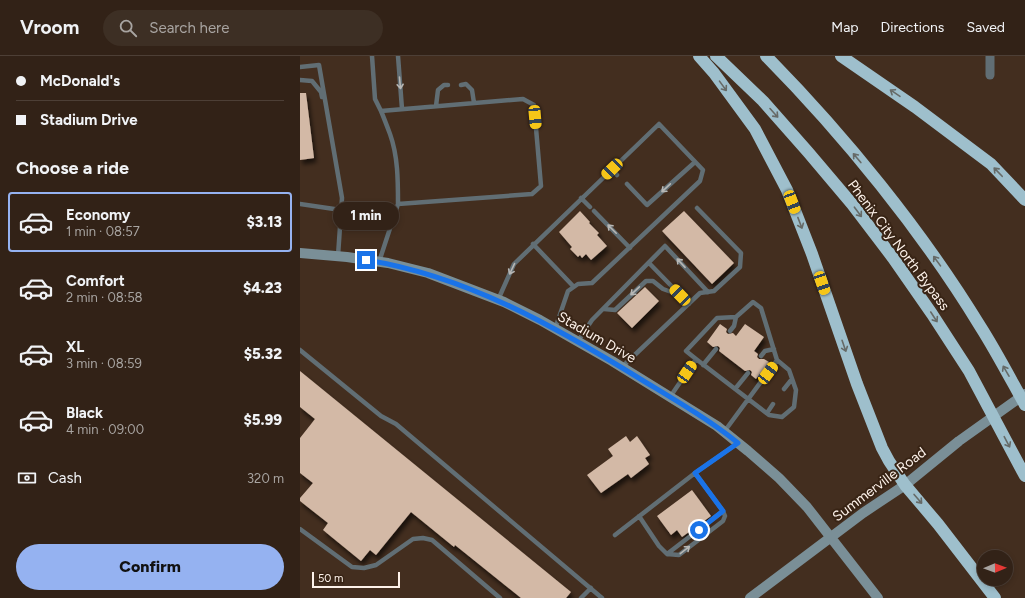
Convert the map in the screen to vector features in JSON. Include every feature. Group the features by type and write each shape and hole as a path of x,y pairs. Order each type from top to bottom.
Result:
{"highway":[{"path":"698,56 714,73 755,129 787,190 812,254 857,384 882,448 889,461 905,485 938,524 995,598"},
{"name":"Phenix City North Bypass","path":"716,56 763,101 808,152 852,204 893,258 932,314 969,372 1025,476"},
{"name":"Phenix City North Bypass","path":"766,56 859,159 902,213 942,268 980,326 1025,405"},
{"path":"841,56 915,107 991,164 1025,200"}],"street":[{"path":"990,56 990,75"},
{"name":"Stadium Drive","path":"300,253 338,256 380,262 428,274 498,300 578,341 622,367 717,426 779,478 807,507 878,598"},
{"name":"Summerville Road","path":"750,598 831,537 905,485 959,441 1025,394"}],"lane":[{"path":"372,56 375,99 390,134 395,153 398,180 398,204 380,262"},
{"path":"398,56 402,109"},
{"path":"300,67 319,65 342,198 338,256"},
{"path":"300,80 312,81 321,92 329,120"},
{"path":"461,85 466,84 472,90 474,103"},
{"path":"436,106 438,90 444,85 448,85"},
{"path":"380,111 524,98 534,105 541,186 532,194 398,204"},
{"path":"498,300 514,264 659,124 703,170 700,181 592,283 578,284 573,286 568,291 555,329"},
{"path":"627,184 647,205 695,162"},
{"path":"612,169 617,175"},
{"path":"582,198 630,248"},
{"path":"300,204 341,210"},
{"path":"622,367 700,293 714,291 740,266 741,253 697,208"},
{"path":"533,244 573,286"},
{"path":"578,341 592,320 665,246 708,292"},
{"path":"649,263 689,304"},
{"path":"604,309 615,310 646,281 653,281 663,289 680,295"},
{"path":"754,302 761,308 774,349 777,360 788,370 796,390 794,406 782,417 766,413 686,351 717,318 736,317 754,302"},
{"path":"730,332 734,326 736,317"},
{"path":"703,365 716,349"},
{"path":"761,356 765,351 774,349"},
{"path":"300,350 381,416 396,424 602,598"},
{"path":"670,397 696,359"},
{"path":"724,432 777,360"},
{"path":"735,389 748,372"},
{"path":"784,389 792,379"},
{"path":"766,413 773,404"},
{"path":"615,535 695,473 738,443"},
{"path":"638,516 659,546 667,554 680,555 723,521 725,516 723,511 695,473"},
{"path":"667,554 723,511"},
{"path":"300,529 352,567 364,568 376,565 413,539 423,538 432,540 500,598"},
{"path":"581,598 591,588"}],"building":[{"path":"300,93 306,93 314,158 300,160"},
{"path":"580,211 599,233 597,235 607,246 591,260 586,254 582,258 580,255 578,257 570,249 572,247 559,232"},
{"path":"684,211 734,263 712,284 662,231"},
{"path":"645,287 659,301 632,328 617,313"},
{"path":"720,324 727,329 726,332 728,334 733,333 736,336 745,324 764,337 754,351 758,354 757,357 759,359 764,359 769,362 756,379 751,375 752,372 750,370 745,371 719,351 720,348 718,346 713,347 707,342"},
{"path":"300,371 571,592 566,598 521,598 411,512 376,555 370,550 361,561 323,530 328,523 300,501 300,498 313,483 300,473 300,438 315,419 300,407"},
{"path":"626,436 630,442 637,436 650,455 645,458 649,464 631,478 628,474 601,493 587,475 613,456 608,449"},
{"path":"692,490 711,516 682,537 677,530 671,535 657,516"}],"route":[{"path":"366,260 388,263 428,274 504,302 540,320 612,361 717,426 738,443 695,473 723,511 699,530"}]}
